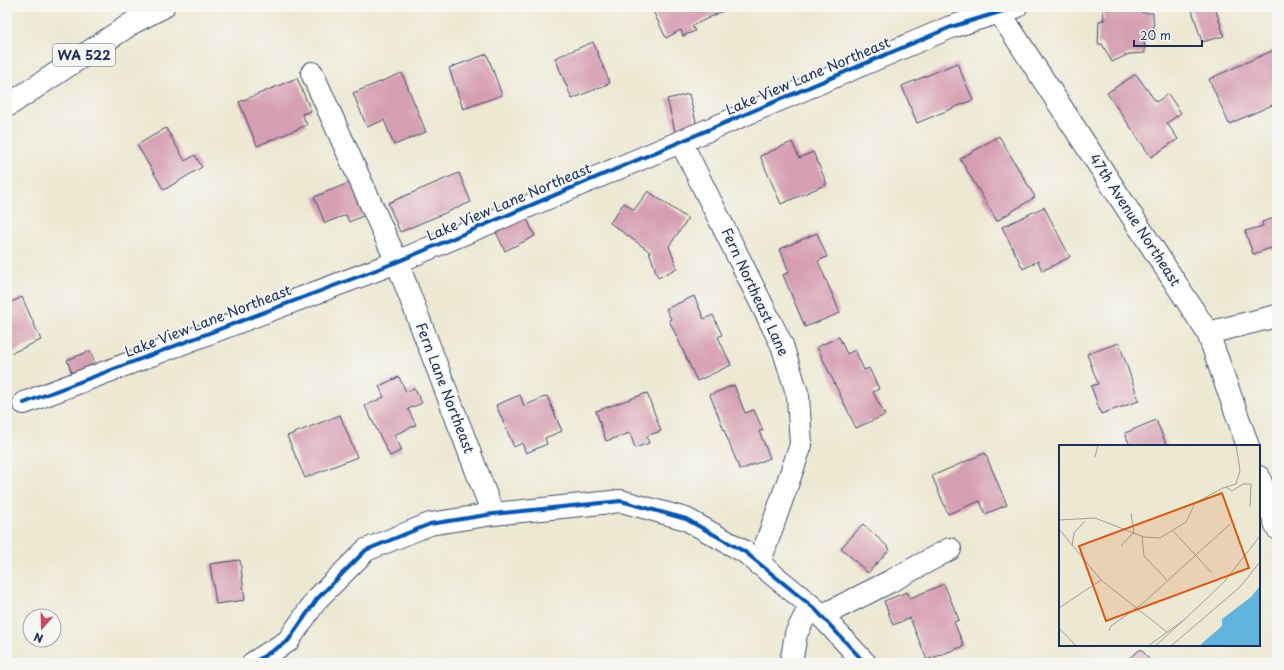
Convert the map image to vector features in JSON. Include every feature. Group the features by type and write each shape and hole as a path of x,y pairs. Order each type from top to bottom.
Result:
{"street":[{"name":"WA 522","path":"7,106 134,22 163,7"},
{"name":"Lake View Lane Northeast","path":"24,402 397,262 951,26 1004,8"},
{"name":"47th Avenue Northeast","path":"1004,8 1208,333 1248,445"},
{"name":"Fern Lane Northeast","path":"312,73 397,262 493,514"},
{"name":"Fern Northeast Lane","path":"681,142 782,345 798,396 801,445 759,564"},
{"path":"1208,333 1277,316"},
{"path":"1260,480 1277,528"},
{"path":"253,663 288,641 318,599 366,550 430,524 493,514 621,501 686,519 745,552 816,611 865,663"},
{"path":"791,663 796,634 816,611 891,581 950,549"}],"building":[{"path":"651,7 721,7 723,11 692,26 695,31 683,36 681,30 666,38"},
{"path":"1103,7 1142,7 1142,13 1153,13 1154,38 1144,38 1145,53 1129,54 1112,62 1102,44 1098,44 1099,21 1104,20"},
{"path":"1191,7 1215,7 1224,36 1202,42"},
{"path":"593,42 610,83 572,99 555,58"},
{"path":"1274,50 1277,55 1277,103 1229,124 1209,79"},
{"path":"487,54 502,95 463,109 449,68"},
{"path":"957,63 973,100 917,123 902,86"},
{"path":"402,73 426,132 394,145 384,120 367,127 353,93"},
{"path":"1136,74 1156,102 1168,94 1181,113 1167,123 1178,139 1151,157 1107,93"},
{"path":"297,78 311,111 302,114 307,125 257,146 239,102"},
{"path":"689,94 697,126 675,131 667,99"},
{"path":"166,128 185,161 195,155 202,167 164,190 137,145"},
{"path":"999,136 1035,197 997,221 960,159"},
{"path":"792,142 799,158 813,152 827,184 781,204 760,156"},
{"path":"459,173 471,202 400,232 388,203"},
{"path":"356,180 370,213 349,222 346,215 325,223 314,197"},
{"path":"648,191 688,219 669,246 677,268 658,278 649,251 610,223 624,203 634,210"},
{"path":"1044,207 1070,257 1042,271 1038,261 1023,269 1002,227"},
{"path":"526,217 535,236 505,251 496,232"},
{"path":"1277,217 1277,249 1272,251 1271,248 1253,254 1245,231 1263,226 1262,222"},
{"path":"817,233 827,257 818,261 840,313 805,327 783,275 789,272 780,249"},
{"path":"694,296 704,319 713,315 722,335 718,337 731,365 697,381 669,320 671,319 666,309"},
{"path":"22,297 41,340 7,355 7,304"},
{"path":"839,337 847,354 855,350 864,370 869,368 879,389 873,392 885,415 856,428 817,347"},
{"path":"1119,343 1139,401 1101,414 1091,386 1098,384 1087,354"},
{"path":"90,351 98,370 74,379 67,360"},
{"path":"399,377 406,392 414,388 422,403 408,409 416,425 394,435 402,450 390,456 365,406 384,397 379,386"},
{"path":"734,385 745,413 754,410 763,430 759,431 770,458 740,470 710,395"},
{"path":"647,393 661,431 646,436 649,443 635,448 630,433 606,441 596,411"},
{"path":"520,395 524,406 547,396 562,431 545,438 547,444 526,453 522,443 514,447 496,405"},
{"path":"340,415 357,457 305,478 287,436"},
{"path":"1156,420 1167,445 1130,445 1125,433"},
{"path":"985,453 1007,505 985,514 980,501 948,514 932,476"},
{"path":"863,524 890,549 868,573 841,548"},
{"path":"240,560 245,600 216,604 210,564"},
{"path":"944,584 959,620 954,622 964,646 927,660 910,618 893,625 884,601 907,592 910,598"},
{"path":"1141,649 1152,663 1123,663"}],"cycle path":[{"path":"24,403 397,262 951,27 1016,7"},
{"path":"253,663 288,641 317,599 366,550 430,524 493,514 621,501 686,519 745,552 815,609 865,663"}]}
